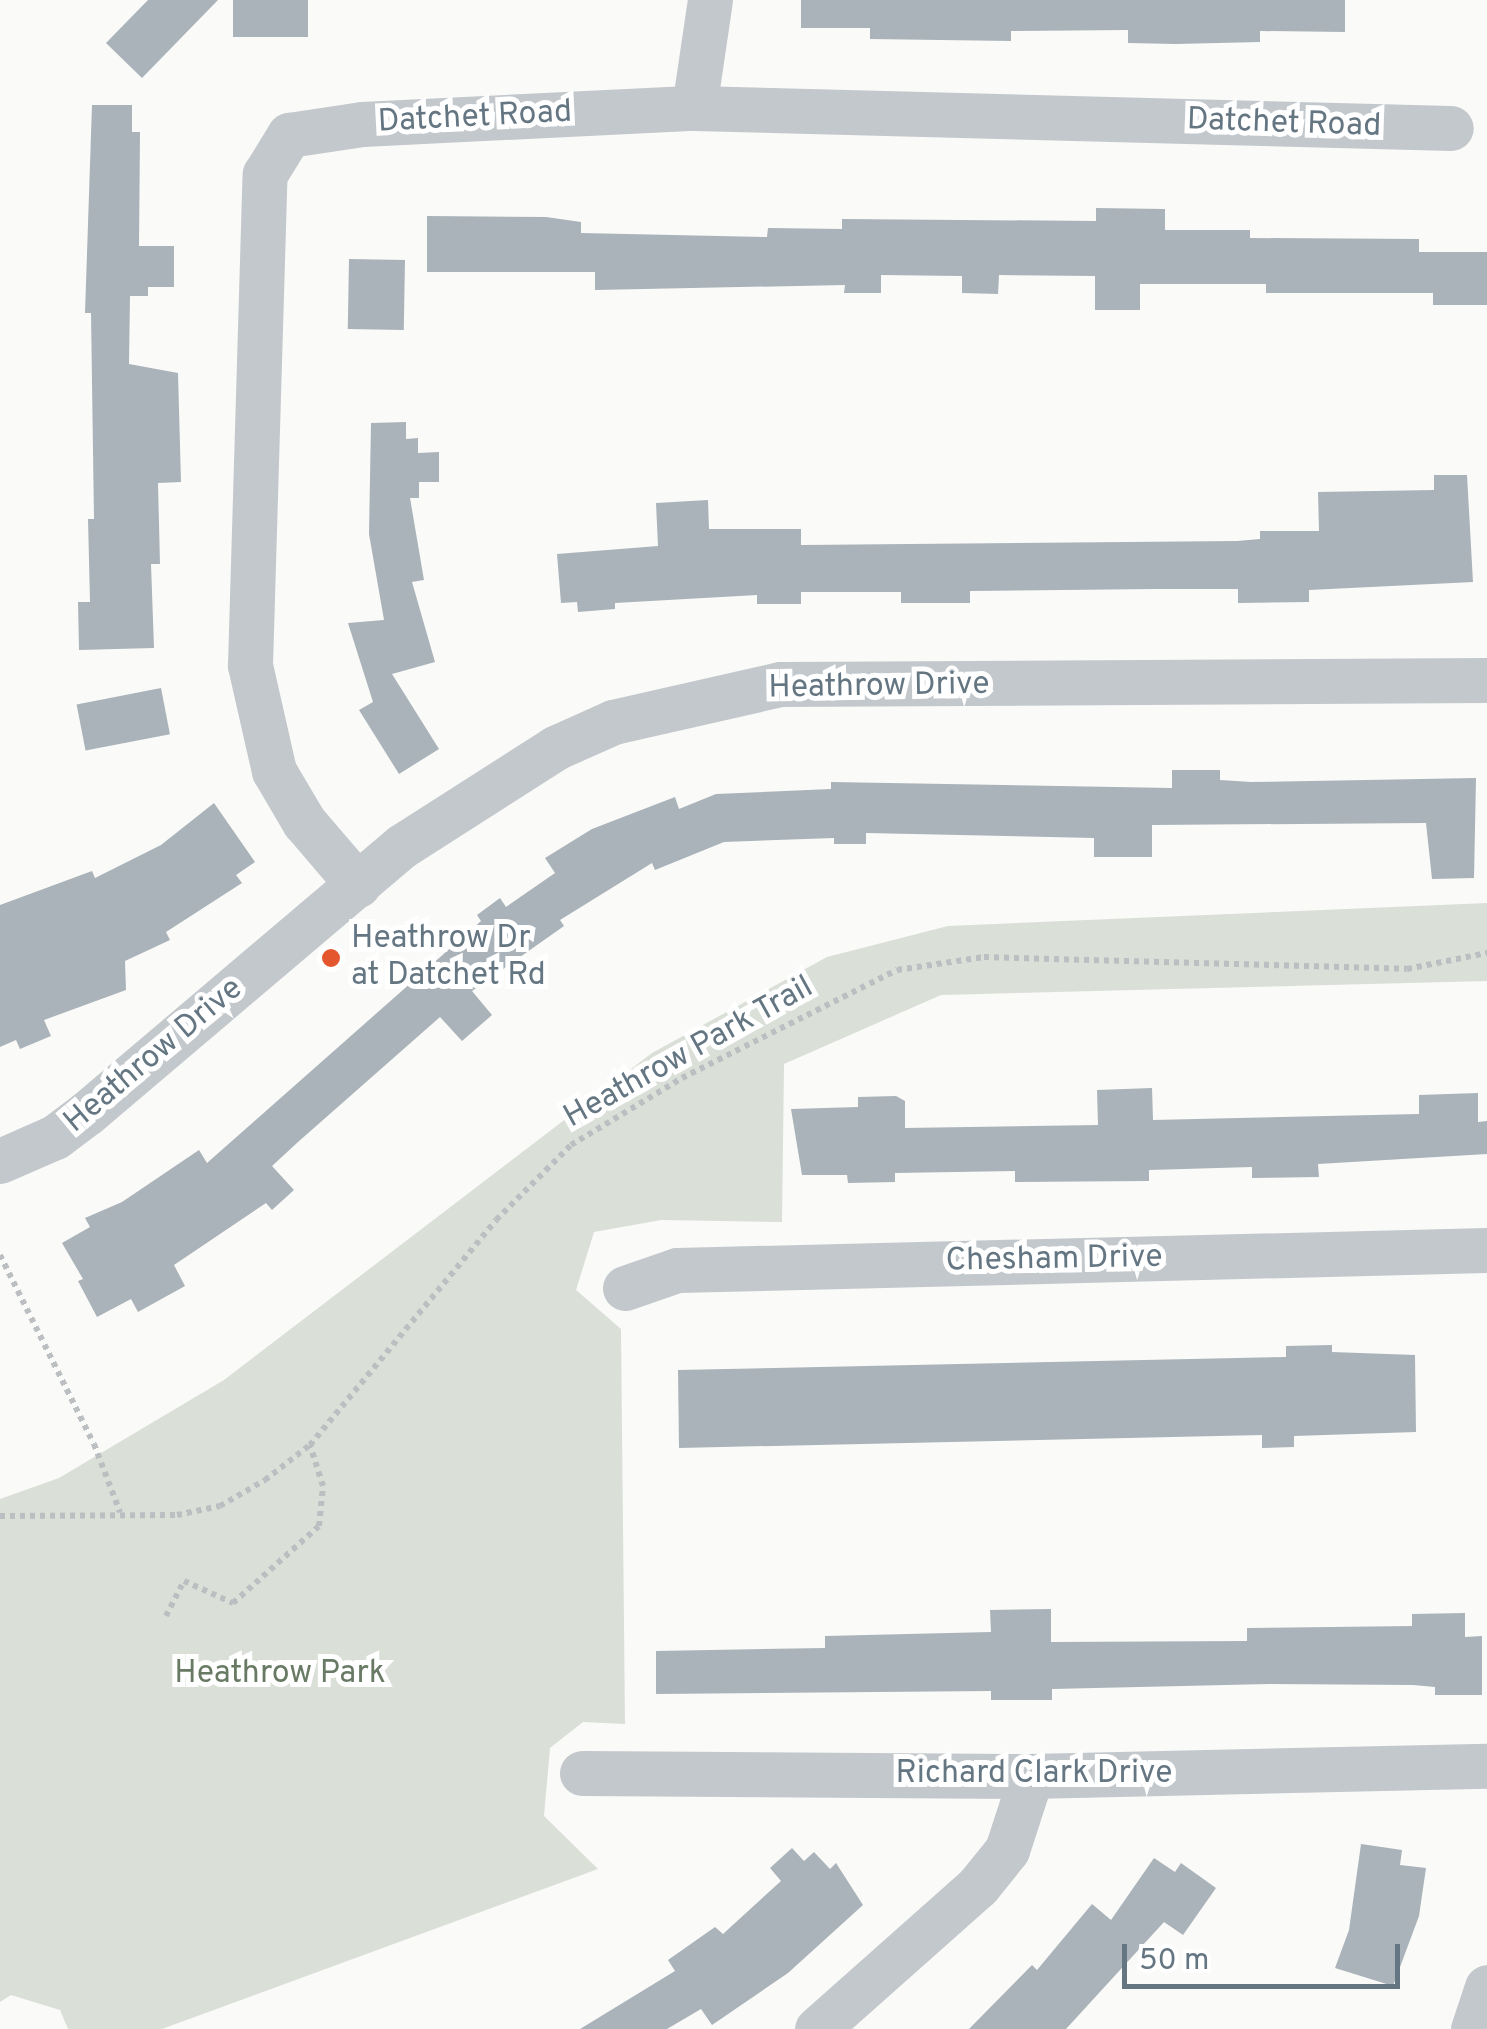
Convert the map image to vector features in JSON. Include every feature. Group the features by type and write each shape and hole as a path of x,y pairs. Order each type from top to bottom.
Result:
{"street":[{"path":"694,108 710,0"},
{"name":"Datchet Road","path":"358,885 304,822 274,772 250,664 270,158 289,135 320,128 694,108 1451,128"},
{"name":"Heathrow Drive","path":"0,1162 56,1138 402,846 554,748 613,722 780,684 1487,680"},
{"name":"Chesham Drive","path":"625,1288 677,1270 1487,1250"},
{"name":"Richard Clark Drive","path":"582,1773 1031,1776 1487,1766"},
{"path":"817,2029 978,1886 1008,1850 1031,1776"},
{"path":"1473,2029 1487,1988"}],"path":[{"name":"Heathrow Park Trail","path":"0,1516 120,1512 177,1515 220,1506 310,1445 496,1220 571,1145 682,1078 897,970 984,957 1407,969 1487,953"},
{"path":"0,1255 94,1444 120,1512"},
{"path":"166,1616 184,1581 234,1603 319,1526 323,1486 310,1445"}],"green space":[{"name":"Heathrow Park","path":"1487,903 1487,981 941,995 784,1064 782,1222 661,1220 594,1232 576,1290 621,1329 625,1724 583,1722 550,1748 544,1816 598,1869 162,2029 68,2029 60,2010 11,1995 0,2002 0,1499 59,1478 224,1380 652,1053 827,957 948,926"}],"building":[{"path":"148,0 218,0 142,78 106,43"},
{"path":"233,0 308,0 308,37 233,37"},
{"path":"801,0 1345,0 1345,32 1260,31 1260,42 1176,44 1128,43 1128,30 1011,31 1011,41 870,39 870,28 801,28"},
{"path":"92,105 132,105 132,132 140,132 139,246 174,246 174,287 148,287 148,296 130,296 129,364 178,373 181,482 158,483 160,564 151,564 154,648 79,650 78,602 90,602 88,519 94,519 91,313 85,313"},
{"path":"1096,208 1165,209 1165,230 1250,230 1250,238 1419,239 1419,252 1487,252 1487,305 1433,305 1433,293 1266,293 1266,284 1140,284 1140,310 1095,310 1095,276 999,275 998,294 962,293 962,276 881,275 881,293 844,293 845,285 595,290 595,272 427,272 427,216 546,217 581,222 581,233 767,237 768,228 842,229 842,219 1096,221"},
{"path":"349,259 405,260 404,330 348,329"},
{"path":"406,422 406,439 418,438 418,453 439,452 439,482 419,482 419,498 410,498 424,580 412,582 435,662 392,674 439,749 399,774 359,710 373,702 348,623 384,620 369,534 371,423"},
{"path":"1434,475 1467,475 1473,582 1309,590 1309,602 1238,603 1238,589 1155,589 970,591 970,603 901,603 901,592 801,592 801,604 757,604 757,595 615,603 615,609 578,612 577,602 561,603 557,554 658,546 656,503 708,500 709,529 801,529 801,545 1237,541 1260,539 1260,531 1319,531 1318,492 1434,490"},
{"path":"161,688 170,734 86,751 77,704"},
{"path":"1172,770 1220,770 1220,780 1251,782 1476,778 1474,878 1432,879 1426,823 1152,825 1152,857 1094,857 1094,838 866,833 866,844 834,844 834,838 724,842 655,870 652,863 560,920 564,926 472,991 492,1015 462,1041 440,1017 272,1166 294,1190 272,1210 266,1203 174,1265 185,1286 138,1312 131,1299 97,1317 78,1281 83,1279 62,1243 90,1227 85,1218 122,1202 199,1150 207,1163 481,921 477,915 500,898 506,907 555,873 545,858 592,829 675,797 679,809 716,794 831,789 831,782 1172,788"},
{"path":"214,803 255,862 236,875 242,883 166,932 170,940 125,961 126,990 44,1020 51,1036 20,1049 16,1040 0,1047 0,905 92,871 95,878 161,845"},
{"path":"1152,1088 1153,1120 1419,1114 1419,1095 1478,1093 1478,1122 1487,1121 1487,1154 1318,1164 1319,1177 1252,1178 1252,1167 1149,1170 1149,1181 1015,1182 1015,1171 895,1173 895,1182 848,1183 847,1175 802,1175 791,1109 858,1107 858,1097 896,1096 905,1101 905,1128 1098,1125 1097,1090"},
{"path":"1332,1345 1332,1352 1415,1355 1416,1432 1294,1436 1294,1447 1262,1448 1262,1435 679,1448 678,1370 1286,1357 1286,1346"},
{"path":"1051,1609 1051,1642 1247,1641 1247,1628 1412,1626 1412,1614 1465,1613 1465,1637 1482,1636 1482,1695 1435,1695 1435,1687 1413,1685 1269,1684 1052,1689 1052,1700 991,1700 991,1691 656,1694 656,1651 825,1648 825,1636 991,1632 990,1610"},
{"path":"1361,1844 1402,1850 1400,1865 1426,1868 1419,1916 1393,1986 1335,1968 1349,1930"},
{"path":"792,1848 804,1861 814,1852 830,1869 836,1863 863,1905 788,1973 712,2025 701,2009 667,2029 580,2029 675,1971 668,1960 715,1927 723,1934 781,1881 770,1868"},
{"path":"1154,1858 1175,1872 1181,1863 1216,1888 1183,1935 1164,1922 1066,2029 969,2029 1032,1965 1037,1970 1092,1904 1111,1920"}],"place":[{"name":"Heathrow Dr at Datchet Rd","path":"331,958"}]}
